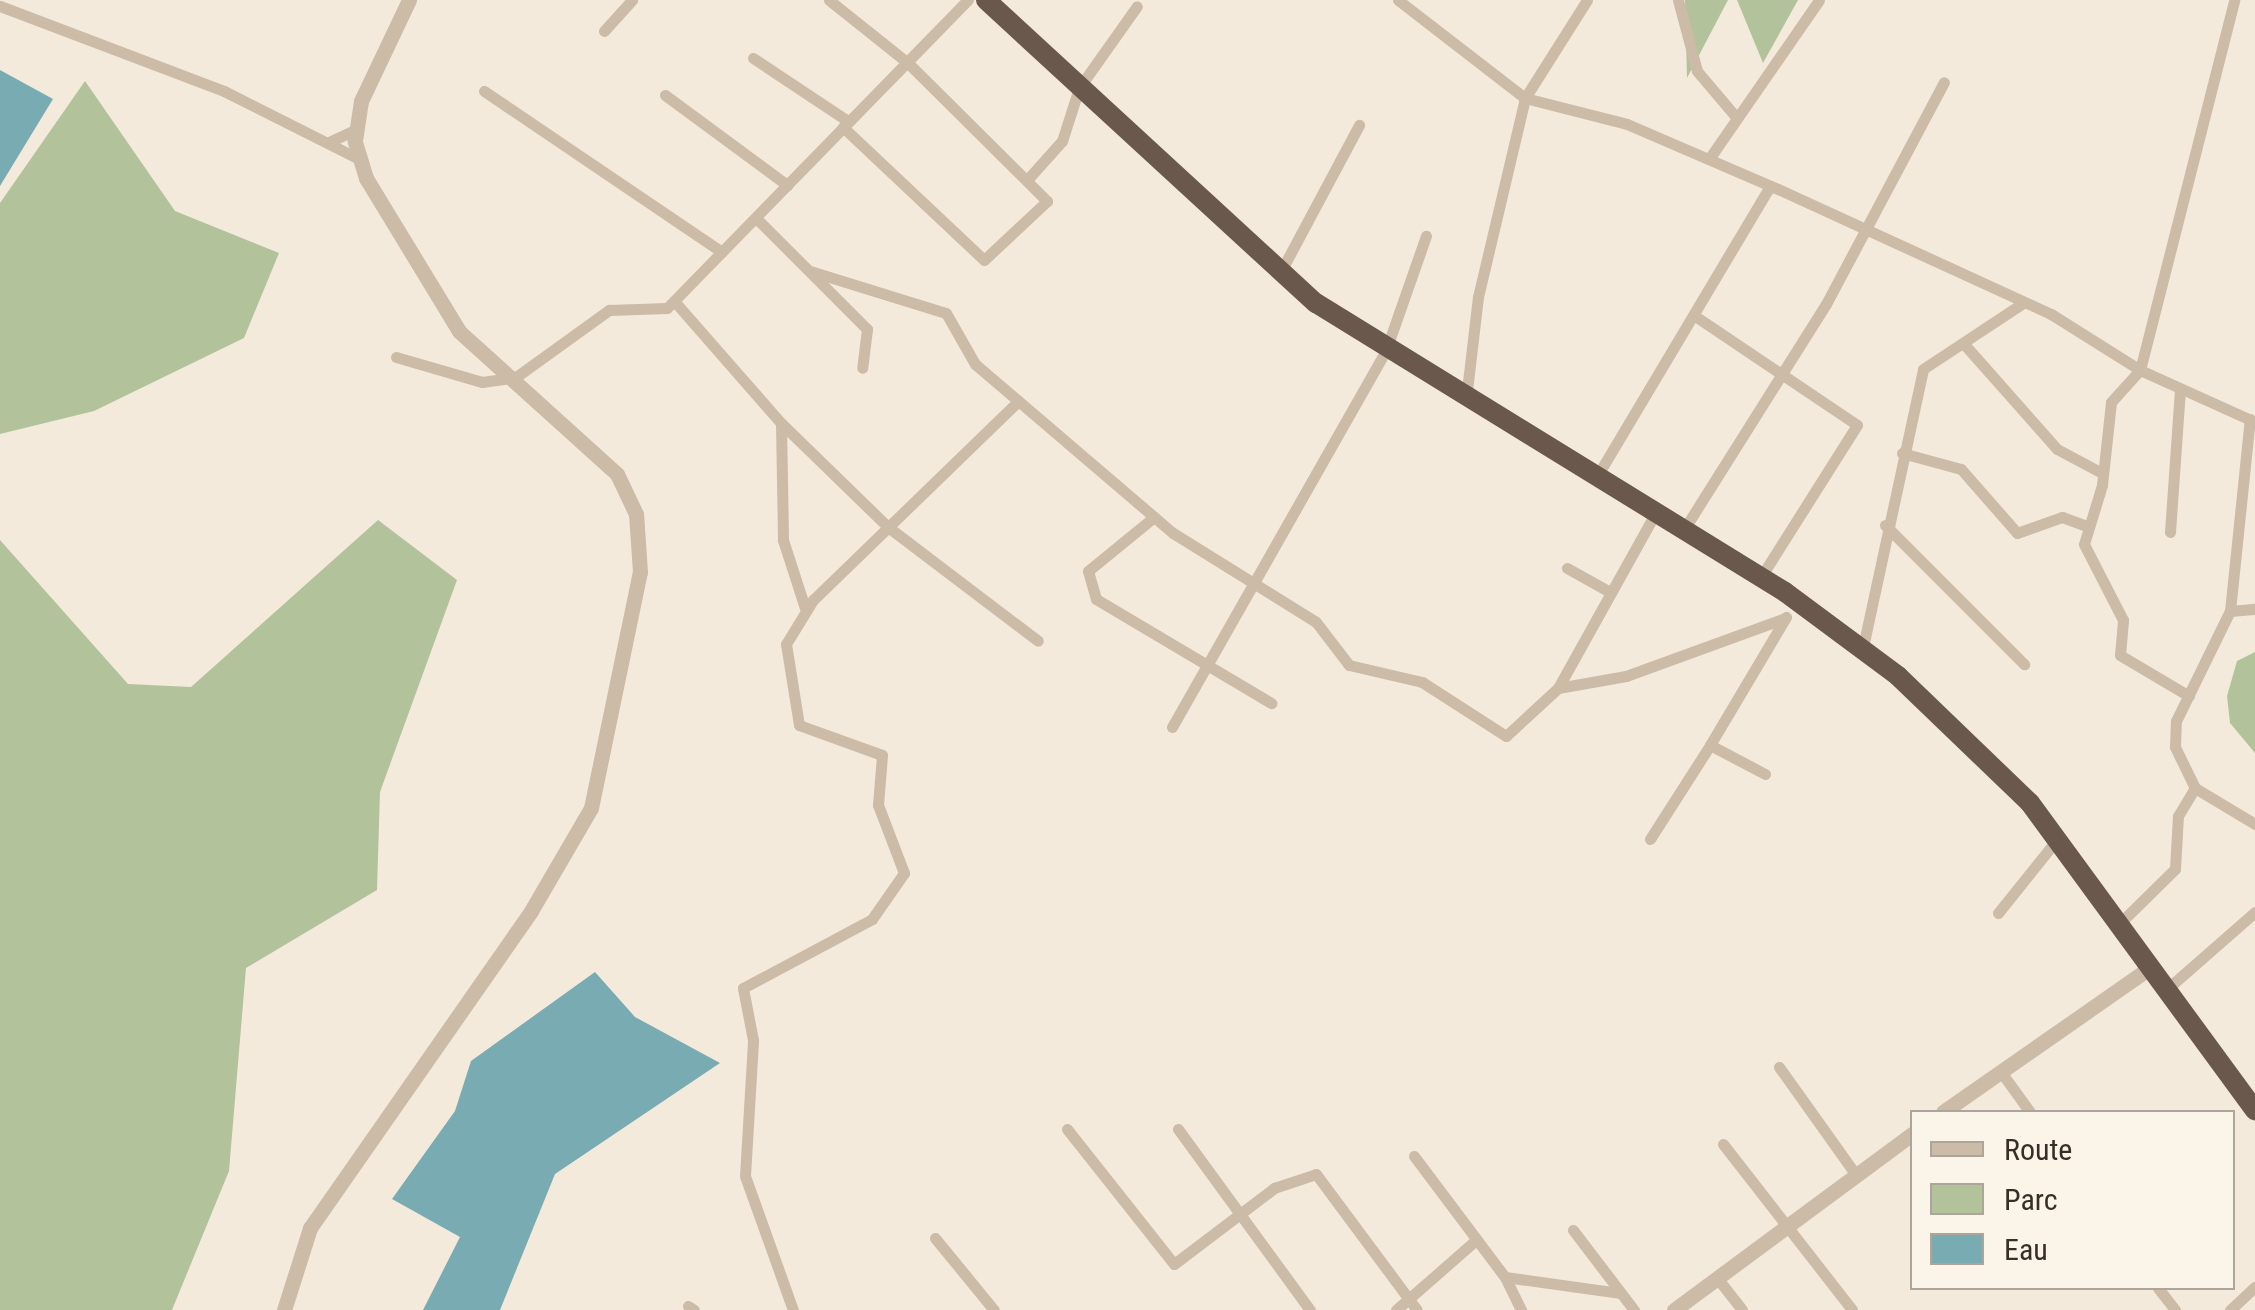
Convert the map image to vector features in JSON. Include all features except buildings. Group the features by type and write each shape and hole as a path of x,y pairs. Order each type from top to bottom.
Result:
{"highway":[{"path":"986,0 1280,274 1386,350 1760,577 1791,610 1863,647 2058,838 2255,1110"}],"street":[{"path":"284,1310 300,1244 531,911 604,772 640,531 607,462 447,316 359,159 355,130 365,86 409,0"},
{"path":"604,31 632,0"},
{"path":"753,58 846,124 984,260 1048,201 908,62 829,0"},
{"path":"396,357 482,382 516,377 608,310 675,302 968,0"},
{"path":"1398,0 1525,98 1615,120 1770,186 1864,233 2022,303 2140,370 2252,421 2230,610 2174,735 2195,788 2255,824"},
{"path":"1466,399 1478,297 1525,98 1587,0"},
{"path":"1678,0 1698,72 1736,117"},
{"path":"1709,159 1819,0"},
{"path":"2189,696 2120,655 2123,620 2084,559 2087,526 2102,473 2111,402 2140,370 2234,0"},
{"path":"0,6 330,142 359,159"},
{"path":"1027,180 1062,141 1079,88 1137,6"},
{"path":"1683,531 1864,233 1944,82"},
{"path":"484,91 722,252"},
{"path":"665,95 787,185"},
{"path":"1280,274 1360,125"},
{"path":"330,142 355,130"},
{"path":"1596,478 1770,186"},
{"path":"756,218 870,336 862,368"},
{"path":"1172,727 1251,580 1386,350 1426,236"},
{"path":"810,271 946,313 967,355 1018,401 1154,517 1316,622 1349,665 1422,682 1506,736 1558,688 1656,514"},
{"path":"675,302 781,424 888,527 1038,641"},
{"path":"1863,647 1885,525 1923,369 2022,303"},
{"path":"1695,316 1782,370 1857,425 1760,577"},
{"path":"1964,344 2057,449 2102,473"},
{"path":"2170,532 2180,390"},
{"path":"792,1310 745,1176 753,1040 743,988 872,919 904,873 878,804 882,755 804,730 796,718 786,644 805,608 1018,401"},
{"path":"781,424 783,540 805,608"},
{"path":"1902,454 1962,469 2017,533 2062,516 2087,526"},
{"path":"1154,517 1104,552 1087,580 1096,599 1271,704"},
{"path":"1885,525 2024,664"},
{"path":"1567,568 1610,592"},
{"path":"2230,610 2255,609"},
{"path":"1558,688 1626,676 1791,610"},
{"path":"1650,839 1791,610"},
{"path":"1710,745 1765,774"},
{"path":"2120,922 2174,870 2178,816 2195,788"},
{"path":"1998,914 2058,838"},
{"path":"2166,989 2255,912"},
{"path":"1946,1110 2151,967"},
{"path":"1779,1067 1856,1175"},
{"path":"2001,1072 2029,1110"},
{"path":"1067,1129 1168,1262 1181,1261 1299,1174 1316,1174 1413,1305"},
{"path":"1178,1129 1310,1310"},
{"path":"1674,1310 1910,1135"},
{"path":"1723,1144 1852,1310"},
{"path":"1414,1156 1505,1277 1521,1310"},
{"path":"1573,1230 1634,1310"},
{"path":"935,1238 994,1310"},
{"path":"1396,1310 1413,1305 1476,1240"},
{"path":"1505,1277 1621,1293"},
{"path":"1718,1278 1742,1310"},
{"path":"2230,1310 2255,1287"},
{"path":"2160,1290 2175,1310"}],"green space":[{"path":"1685,0 1728,0 1687,78"},
{"path":"1737,0 1798,0 1763,63"},
{"path":"85,81 175,211 279,253 244,338 94,411 0,434 0,203"},
{"path":"378,520 457,580 380,792 377,890 246,968 229,1171 172,1310 0,1310 0,540 128,684 191,687"},
{"path":"2255,652 2255,753 2230,723 2227,696 2237,661"}],"water":[{"path":"0,70 53,99 0,186"},
{"path":"595,972 635,1017 720,1063 555,1174 500,1310 423,1310 460,1237 392,1199 455,1111 471,1061"}]}
